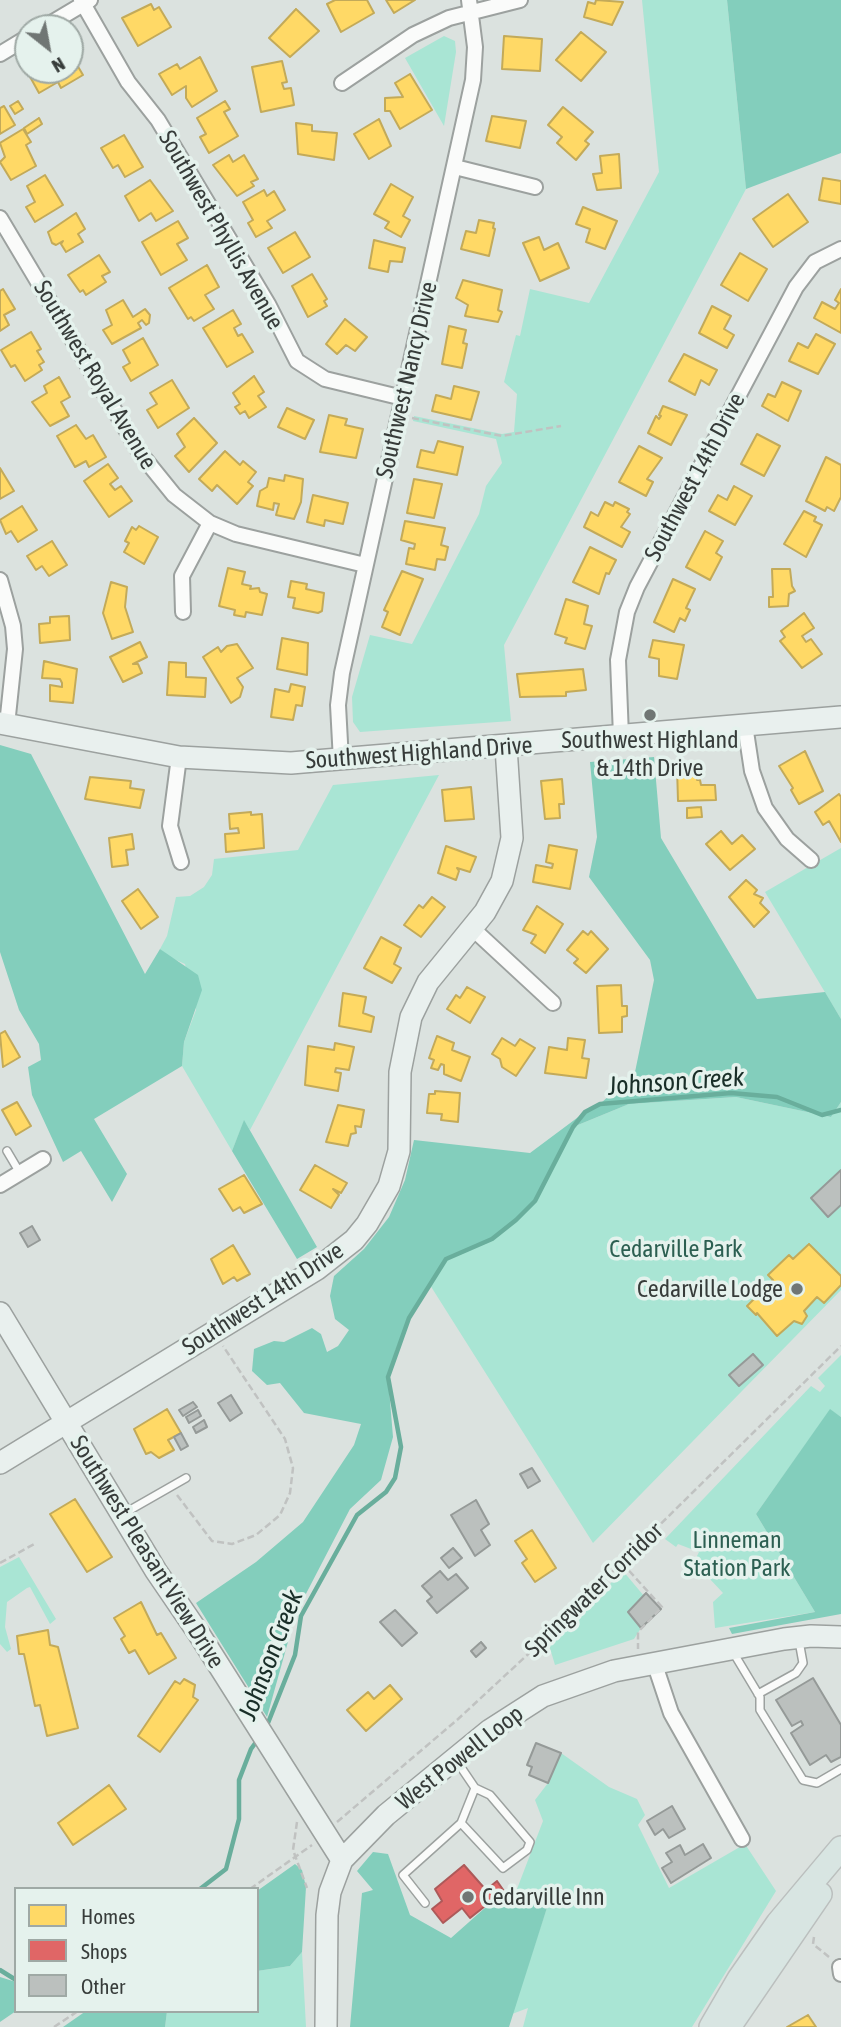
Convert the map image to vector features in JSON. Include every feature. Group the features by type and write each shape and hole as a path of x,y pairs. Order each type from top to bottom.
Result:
{"main road":[{"path":"711,2027 739,1979 778,1923 841,1848"},
{"path":"729,2027 804,1915 841,1871"}],"street":[{"path":"342,83 413,34 470,6 520,0"},
{"path":"64,14 84,1"},
{"name":"Southwest Phyllis Avenue","path":"84,1 128,82 158,120 268,304 296,361 325,379 403,398"},
{"name":"Southwest Nancy Drive","path":"341,761 339,690 473,80 475,47 470,6"},
{"path":"455,167 535,187"},
{"name":"Southwest Royal Avenue","path":"0,218 140,453 174,495 210,523 257,541 365,565"},
{"name":"Southwest 14th Drive","path":"621,736 618,660 627,612 637,587 796,287 815,262 841,249"},
{"path":"183,612 182,576 210,523"},
{"path":"0,580 13,626 15,649 3,724"},
{"name":"Southwest Highland Drive","path":"3,724 178,757 239,762 341,761 841,717"},
{"path":"745,725 752,771 765,808 787,839 811,860"},
{"name":"Southwest 14th Drive","path":"0,1463 317,1269 354,1240 380,1203 395,1169 402,1128 400,1072 411,1017 433,974 494,898 508,858 512,817 506,747"},
{"path":"178,757 170,826 181,862"},
{"path":"472,928 553,1003"},
{"path":"0,1185 43,1159"},
{"name":"Southwest Pleasant View Drive","path":"0,1313 122,1515 342,1860"},
{"name":"West Powell Loop","path":"326,2027 327,1915 330,1892 342,1860 370,1830 503,1721 543,1696 592,1677 647,1664 799,1637 841,1637"},
{"path":"647,1664 671,1713 742,1839"},
{"path":"840,1967 841,1974"}],"lane":[{"path":"7,1151 20,1173"},
{"path":"122,1515 186,1478"},
{"path":"758,1694 796,1673 803,1663 799,1637"},
{"path":"731,1648 758,1694 760,1710 803,1780 817,1783 841,1769"},
{"path":"455,1758 475,1788 490,1795 530,1842 527,1850 503,1868 461,1823"},
{"path":"425,1903 403,1875 461,1823 475,1788"}],"path":[{"path":"399,416 502,436 561,426"},
{"path":"172,1486 212,1541 232,1544 256,1535 280,1515 290,1493 293,1468 285,1439 222,1344"},
{"name":"Springwater Corridor","path":"337,1822 457,1720 622,1563 841,1346"},
{"path":"0,1563 36,1543"},
{"path":"622,1563 662,1607 637,1636 647,1664"},
{"path":"301,1798 293,1843 307,1888"},
{"path":"253,1887 312,1846"},
{"path":"804,1915 817,1925 813,1944 840,1967"},
{"path":"54,2027 75,2013"}],"green space":[{"path":"642,0 727,0 746,189 504,645 511,721 360,732 353,722 352,697 370,635 412,644 479,514 486,486 502,463 496,439 413,421 414,416 502,434 514,432 517,394 504,382 516,335 520,336 530,289 589,303 659,172"},
{"path":"727,0 841,0 841,153 746,189"},
{"path":"444,36 455,41 456,52 444,126 405,58"},
{"path":"0,745 31,754 145,974 160,949 198,975 202,990 184,1042 182,1066 94,1119 127,1174 112,1202 81,1151 63,1162 32,1095 28,1067 41,1060 39,1044 19,1010 0,952"},
{"path":"654,757 661,838 757,999 825,992 841,1019 841,1102 831,1117 736,1097 629,1104 573,1127 535,1201 492,1239 446,1259 409,1318 396,1349 388,1377 393,1437 381,1480 350,1509 296,1613 267,1717 196,1603 256,1562 303,1522 354,1445 361,1424 304,1413 280,1383 267,1385 252,1371 254,1349 274,1341 284,1342 312,1328 321,1334 327,1352 338,1346 349,1330 335,1319 330,1296 334,1276 364,1249 389,1217 405,1180 414,1140 530,1153 600,1104 635,1072 654,980 650,960 589,877 597,837 590,762"},
{"path":"439,775 250,1130 244,1121 232,1151 182,1066 184,1042 196,1010 185,964 169,957 160,949 167,936 176,897 190,896 204,887 212,875 214,859 298,850 333,785"},
{"path":"841,848 841,1019 765,892"},
{"name":"Cedarville Park","path":"736,1097 831,1117 841,1102 841,1290 593,1543 430,1285 446,1259 492,1239 535,1201 573,1127 629,1104"},
{"path":"244,1120 317,1247 297,1259 232,1151"},
{"name":"Linneman Station Park","path":"841,1355 841,1417 830,1410 756,1514 815,1612 715,1628 713,1602 723,1593 694,1562 699,1552 678,1544 676,1547 665,1539 811,1386 820,1392 825,1386 818,1378"},
{"path":"830,1409 841,1417 841,1614 732,1634 729,1628 815,1612 756,1514"},
{"path":"19,1557 56,1619 50,1624 30,1587 27,1588 7,1602 5,1627 11,1649 7,1652 0,1644 0,1567"},
{"path":"623,1571 644,1596 628,1612 641,1628 634,1639 555,1665 549,1645"},
{"path":"561,1753 609,1787 637,1799 645,1815 638,1825 669,1888 745,1844 776,1891 692,2027 523,2027 528,2008 512,2014 552,1892 517,1889 543,1821 535,1800 548,1783"},
{"path":"373,1852 388,1854 410,1915 451,1938 504,1891 552,1892 509,2027 350,2027 362,1893 373,1890 357,1871"},
{"path":"295,1864 302,1870 306,1887 302,1952 290,1966 259,1971 259,1890"},
{"path":"302,1952 306,2027 165,2027 167,2013 259,2013 259,1971 290,1966"},
{"path":"0,1977 14,1981 14,2012 0,2022"},
{"path":"83,2013 167,2013 165,2027 63,2027"}],"building: Homes":[{"path":"335,0 367,0 374,13 341,32 327,4"},
{"path":"386,0 415,0 394,13"},
{"path":"596,0 623,2 612,25 584,17 588,2 595,4"},
{"path":"151,4 154,10 159,7 171,27 138,46 122,18"},
{"path":"296,9 319,31 290,57 269,38"},
{"path":"581,32 606,52 581,81 556,60"},
{"path":"504,36 542,39 540,71 502,69"},
{"path":"200,57 217,91 192,107 186,98 186,86 172,95 159,74 177,64 180,69"},
{"path":"282,61 287,82 282,83 284,89 291,88 294,105 261,112 252,67"},
{"path":"410,74 432,110 400,129 390,111 385,111 385,98 403,97 395,83"},
{"path":"34,84 55,84 39,93"},
{"path":"18,101 23,109 15,114 10,106"},
{"path":"225,101 230,109 224,112 238,136 209,153 200,137 206,134 197,118"},
{"path":"4,106 15,125 0,134 0,108"},
{"path":"563,107 593,132 585,141 589,144 576,160 557,143 562,137 548,125"},
{"path":"492,116 526,121 520,148 486,141"},
{"path":"39,118 42,124 27,134 24,128"},
{"path":"379,119 391,146 369,159 354,134"},
{"path":"296,123 312,125 312,131 337,133 334,160 298,154"},
{"path":"23,129 31,142 26,145 36,166 11,180 0,162 5,157 0,143"},
{"path":"124,135 143,167 125,177 118,165 113,168 101,148"},
{"path":"619,154 621,188 597,190 593,174 602,173 600,156"},
{"path":"229,155 233,162 244,155 258,179 251,182 254,186 237,196 213,165"},
{"path":"45,175 63,205 35,222 26,207 35,202 27,186"},
{"path":"823,178 841,181 841,204 819,200"},
{"path":"150,180 173,211 156,221 151,213 139,221 125,196"},
{"path":"391,184 413,197 403,216 410,220 401,237 385,228 389,222 374,214"},
{"path":"264,190 267,196 274,191 285,210 267,221 272,228 256,237 248,223 253,220 243,202"},
{"path":"788,194 808,222 773,247 753,219"},
{"path":"583,207 617,221 605,249 586,242 590,229 576,224"},
{"path":"76,213 85,229 78,234 83,242 66,252 61,244 63,241 56,245 52,243 48,232"},
{"path":"479,220 494,223 489,256 461,249 466,231 476,233"},
{"path":"178,221 188,238 177,244 187,260 161,275 142,242"},
{"path":"295,232 310,257 283,273 268,248"},
{"path":"539,237 544,250 558,243 569,268 540,281 523,243"},
{"path":"374,240 405,248 402,262 390,261 388,272 369,268"},
{"path":"740,253 767,269 748,301 721,285"},
{"path":"99,255 110,272 102,276 106,282 86,295 83,290 80,292 68,275"},
{"path":"207,265 219,287 205,295 214,309 194,321 191,317 188,319 169,288"},
{"path":"312,274 327,299 324,301 327,306 308,317 292,286"},
{"path":"463,280 502,290 498,310 502,312 498,322 465,316 468,305 456,298"},
{"path":"3,289 15,309 4,315 9,325 0,331 0,291"},
{"path":"841,289 841,333 814,318 822,302 835,309 839,303 835,300"},
{"path":"123,300 133,317 145,309 150,315 149,323 146,325 142,320 138,323 141,328 112,344 103,330 112,325 106,310"},
{"path":"712,306 731,316 724,329 734,335 727,348 699,333"},
{"path":"233,310 241,324 234,328 238,336 242,334 253,352 227,367 203,328"},
{"path":"345,319 367,337 355,351 346,345 337,354 326,344"},
{"path":"449,326 466,330 463,343 467,344 462,368 442,364"},
{"path":"31,332 41,349 37,351 44,362 39,365 42,370 25,381 15,365 11,367 1,350"},
{"path":"816,334 835,344 818,374 789,361 798,343 808,348"},
{"path":"143,338 158,365 131,381 123,367 130,363 123,350"},
{"path":"684,354 717,370 709,385 701,380 695,395 669,381"},
{"path":"254,376 264,392 258,396 266,407 249,418 245,411 240,414 235,407 240,404 233,393"},
{"path":"59,377 70,397 61,402 69,416 50,426 32,402 47,393 44,386"},
{"path":"172,380 189,408 158,428 147,410 157,404 150,393"},
{"path":"782,382 801,391 788,421 762,406 768,394 775,397"},
{"path":"454,386 479,392 471,420 432,411 436,395 451,399"},
{"path":"663,406 687,415 671,445 648,433 656,416 659,419 661,416 659,415"},
{"path":"287,408 314,420 305,439 278,427"},
{"path":"329,415 347,419 345,425 363,429 356,458 320,452"},
{"path":"194,418 217,443 189,472 175,456 185,447 177,434"},
{"path":"76,425 86,439 93,435 106,457 89,467 86,461 75,467 57,436"},
{"path":"757,434 780,446 764,476 741,464"},
{"path":"438,441 463,447 457,475 417,467 421,450 434,453"},
{"path":"639,446 662,458 647,479 653,482 646,496 619,482"},
{"path":"225,451 240,465 243,461 256,472 248,482 253,486 237,504 217,485 212,491 199,479"},
{"path":"826,457 841,465 841,497 834,511 827,507 825,511 806,501"},
{"path":"108,464 118,478 110,484 115,490 121,486 132,501 109,517 84,481"},
{"path":"0,468 14,491 0,499"},
{"path":"285,475 303,479 301,502 294,519 276,515 279,504 274,503 273,510 257,506 260,491 267,487 269,478 284,481"},
{"path":"414,479 442,484 434,518 407,513"},
{"path":"734,486 752,496 735,525 709,511 718,495 727,500"},
{"path":"313,495 348,503 343,524 325,520 324,526 307,522"},
{"path":"605,502 613,506 615,502 629,509 627,512 630,514 621,527 630,532 622,547 584,527 591,512 598,516"},
{"path":"22,506 37,530 18,542 11,531 6,534 0,520"},
{"path":"804,511 816,517 814,521 822,525 806,557 784,544"},
{"path":"405,521 445,528 441,545 448,547 445,560 437,559 435,570 406,564 409,548 414,549 415,544 401,540"},
{"path":"139,526 158,537 144,564 124,552 129,543 125,541 132,527 136,530"},
{"path":"705,531 723,541 716,553 722,557 710,580 686,567"},
{"path":"52,541 67,565 49,576 42,566 36,570 27,556"},
{"path":"590,547 616,560 609,574 606,573 599,594 573,582"},
{"path":"228,568 245,572 242,584 251,586 250,589 259,588 260,592 267,594 262,615 246,612 245,617 234,615 235,610 219,606"},
{"path":"772,569 790,569 795,591 789,594 788,606 769,607 769,597 773,597"},
{"path":"402,571 423,579 400,635 382,627 388,612 384,610"},
{"path":"673,579 695,589 686,608 690,610 685,621 680,618 674,632 654,622"},
{"path":"291,581 307,584 306,589 324,593 322,611 318,613 293,608 295,598 288,597"},
{"path":"111,582 127,587 125,607 133,632 112,639 103,613"},
{"path":"566,599 588,606 584,624 592,626 585,649 565,643 567,638 555,634"},
{"path":"804,613 814,628 802,636 806,642 811,639 822,654 802,668 780,641 785,637 781,631"},
{"path":"69,616 70,640 40,643 39,624 50,623 50,617"},
{"path":"282,638 308,643 307,675 277,669"},
{"path":"653,640 684,645 677,679 659,676 659,659 649,657"},
{"path":"140,642 147,657 133,664 138,664 142,673 123,682 110,657"},
{"path":"237,644 253,668 237,678 243,687 240,697 231,703 203,657 218,647 221,652 227,646"},
{"path":"44,661 77,669 73,703 50,701 50,685 62,687 62,683 60,679 42,678"},
{"path":"169,662 186,663 186,677 206,678 205,697 167,695"},
{"path":"583,669 586,690 566,692 566,696 520,697 517,674"},
{"path":"291,684 305,687 302,706 296,705 293,720 271,717 275,689 289,692"},
{"path":"805,751 823,791 799,804 791,790 793,788 779,766"},
{"path":"699,766 697,780 700,780 701,785 715,785 716,800 678,801 677,767"},
{"path":"90,777 131,781 130,788 144,790 140,808 85,799"},
{"path":"562,779 564,804 559,804 560,818 545,819 541,781"},
{"path":"471,787 474,819 445,821 442,790"},
{"path":"839,794 841,842 829,821 823,825 815,812"},
{"path":"701,807 702,817 687,818 687,808"},
{"path":"251,812 251,815 262,814 264,848 226,852 225,834 239,833 238,828 230,829 229,814"},
{"path":"721,831 732,844 742,835 755,849 730,870 706,844"},
{"path":"132,834 134,849 126,850 128,865 112,867 109,838"},
{"path":"549,845 577,850 570,889 533,882 536,865 552,868 553,864 546,862"},
{"path":"446,846 476,857 470,872 457,868 459,871 456,880 438,873"},
{"path":"746,880 757,890 754,894 763,898 760,903 769,912 754,927 729,897"},
{"path":"138,889 158,917 141,929 122,901"},
{"path":"432,897 445,907 421,937 404,925 419,905 423,908"},
{"path":"537,906 563,924 545,953 531,943 536,935 523,930"},
{"path":"583,931 588,935 591,931 608,949 586,973 574,963 578,959 567,950"},
{"path":"381,937 401,948 394,964 401,968 392,983 364,968"},
{"path":"621,985 622,1006 627,1006 627,1016 622,1017 622,1032 599,1033 597,986"},
{"path":"467,987 485,997 470,1023 447,1009 456,995 460,998"},
{"path":"343,993 366,997 363,1013 374,1017 371,1032 339,1026"},
{"path":"5,1031 20,1057 3,1067 0,1034"},
{"path":"437,1036 454,1043 452,1050 470,1057 461,1081 444,1074 444,1065 441,1064 438,1070 431,1068 434,1060 429,1058"},
{"path":"502,1038 515,1046 520,1039 535,1048 516,1076 502,1067 500,1059 492,1054"},
{"path":"568,1038 585,1040 582,1058 589,1059 586,1078 545,1073 549,1047 567,1050"},
{"path":"335,1043 354,1047 349,1070 336,1068 335,1072 341,1073 338,1091 305,1085 308,1046 334,1050"},
{"path":"435,1091 460,1093 458,1122 441,1120 442,1114 427,1113 429,1094 435,1094"},
{"path":"17,1102 31,1126 16,1135 2,1110"},
{"path":"338,1105 364,1110 361,1127 355,1126 356,1133 351,1134 348,1146 326,1142"},
{"path":"315,1165 347,1183 341,1193 333,1189 339,1195 331,1208 300,1190"},
{"path":"244,1175 262,1204 244,1213 240,1207 233,1211 219,1189"},
{"path":"809,1244 841,1276 841,1285 824,1303 817,1297 804,1311 807,1316 802,1324 794,1321 777,1336 757,1313 756,1315 747,1306 773,1280 768,1275 789,1255 793,1259"},
{"path":"233,1245 250,1274 237,1281 234,1277 223,1284 211,1259"},
{"path":"167,1409 181,1433 168,1440 174,1450 159,1458 151,1452 146,1454 134,1429"},
{"path":"75,1499 112,1557 87,1572 50,1514"},
{"path":"532,1530 556,1568 535,1582 522,1563 527,1559 515,1541"},
{"path":"141,1602 157,1635 161,1633 176,1658 149,1674 135,1650 129,1653 121,1639 125,1636 114,1618"},
{"path":"48,1630 50,1645 58,1647 78,1728 47,1736 40,1705 35,1706 24,1654 19,1654 17,1636"},
{"path":"184,1679 195,1685 193,1697 198,1700 160,1752 138,1736 175,1681 180,1684"},
{"path":"390,1685 402,1699 366,1731 347,1710 368,1692 374,1699"},
{"path":"109,1785 126,1809 73,1845 58,1823"},
{"path":"808,2015 816,2027 787,2027"}],"building: Shops":[{"name":"Cedarville Inn","path":"464,1865 486,1890 497,1881 504,1891 470,1918 462,1908 443,1923 432,1909 442,1901 435,1889"}],"building: Other":[{"path":"841,1170 841,1205 828,1217 811,1198"},
{"path":"32,1226 40,1240 28,1247 20,1233"},
{"path":"753,1354 763,1365 739,1386 729,1375"},
{"path":"231,1395 242,1413 230,1421 218,1403"},
{"path":"193,1402 197,1407 183,1416 179,1410"},
{"path":"198,1410 201,1416 189,1423 186,1417"},
{"path":"204,1420 207,1427 196,1433 193,1427"},
{"path":"181,1433 188,1446 181,1450 174,1437"},
{"path":"532,1468 540,1481 528,1488 520,1474"},
{"path":"476,1500 489,1524 481,1530 490,1545 475,1556 451,1515"},
{"path":"453,1548 462,1558 449,1568 441,1558"},
{"path":"440,1571 448,1580 456,1574 468,1588 437,1613 427,1601 432,1597 422,1586"},
{"path":"646,1593 661,1609 641,1628 628,1612"},
{"path":"395,1610 417,1633 402,1646 380,1622"},
{"path":"481,1642 486,1648 476,1657 471,1651"},
{"path":"813,1678 841,1725 841,1757 831,1762 826,1755 810,1765 791,1733 803,1725 801,1721 792,1726 776,1700"},
{"path":"536,1743 561,1753 548,1783 529,1775 532,1767 527,1765"},
{"path":"672,1806 685,1829 669,1838 663,1829 655,1835 647,1821"},
{"path":"703,1844 711,1858 671,1883 662,1868 672,1862 666,1853 680,1845 685,1855"}],"waterway":[{"name":"Johnson Creek","path":"266,1728 295,1655 301,1616 357,1515 386,1492 395,1478 401,1447 388,1377 409,1318 446,1259 492,1239 535,1201 573,1127 585,1112 600,1104 731,1093 777,1097 822,1115 841,1110"},
{"name":"Johnson Creek","path":"203,1887 226,1869 239,1819 239,1780 251,1749 259,1738"},
{"name":"Johnson Creek","path":"0,1970 14,1979"}],"place":[{"name":"Southwest Highland & 14th Drive","path":"650,715"},
{"name":"Cedarville Lodge","path":"797,1289"},
{"name":"Cedarville Inn","path":"468,1897"}]}
